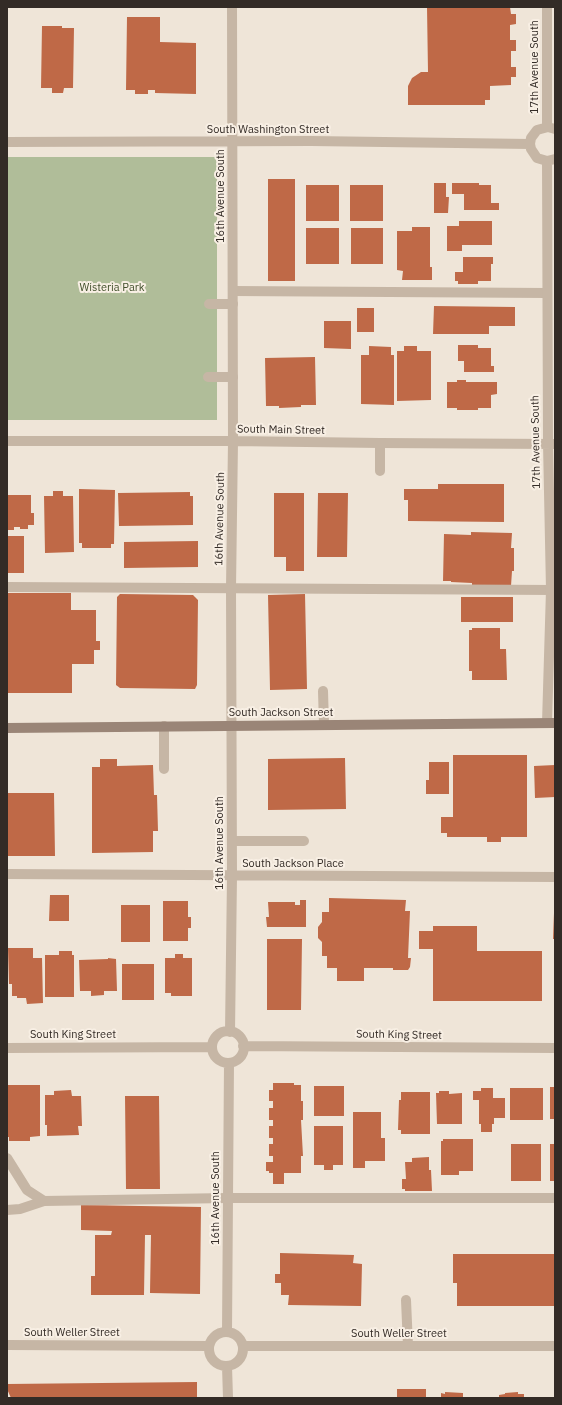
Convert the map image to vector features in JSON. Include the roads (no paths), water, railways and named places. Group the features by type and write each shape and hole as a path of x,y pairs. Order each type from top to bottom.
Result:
{"main road":[{"name":"South Jackson Street","path":"7,728 551,723"}],"street":[{"name":"16th Avenue South","path":"230,1032 232,876 231,588 233,441 232,7"},
{"name":"17th Avenue South","path":"548,7 551,128"},
{"path":"551,128 537,130 531,138 530,144 531,149 537,158 551,160"},
{"name":"South Washington Street","path":"7,142 232,141 530,144"},
{"name":"17th Avenue South","path":"551,160 547,293 553,590 551,723"},
{"path":"233,291 547,293"},
{"path":"209,304 233,304"},
{"path":"208,377 233,377"},
{"name":"South Main Street","path":"7,441 233,441 380,444 551,444"},
{"path":"380,444 380,472"},
{"path":"7,587 553,590"},
{"path":"323,691 324,725"},
{"path":"164,726 164,769"},
{"path":"232,841 304,841"},
{"name":"South Jackson Place","path":"7,874 555,877"},
{"path":"223,1032 230,1032 238,1036 243,1046 238,1060 229,1063 219,1061 215,1058 212,1047 214,1039 223,1032"},
{"name":"South King Street","path":"243,1046 555,1048"},
{"name":"South King Street","path":"7,1048 212,1047"},
{"name":"16th Avenue South","path":"227,1332 229,1063"},
{"path":"7,1158 27,1190 44,1201"},
{"path":"7,1210 20,1209 44,1201 228,1198 555,1198"},
{"path":"406,1300 408,1346"},
{"path":"227,1332 237,1336 241,1340 243,1351 238,1361 227,1366 218,1364 214,1360 211,1356 209,1346 215,1336 220,1333 227,1332"},
{"name":"South Weller Street","path":"7,1345 209,1346"},
{"name":"South Weller Street","path":"243,1346 555,1346"},
{"path":"227,1366 228,1398"}],"park label":[{"name":"Wisteria Park","path":"112,288"}]}
